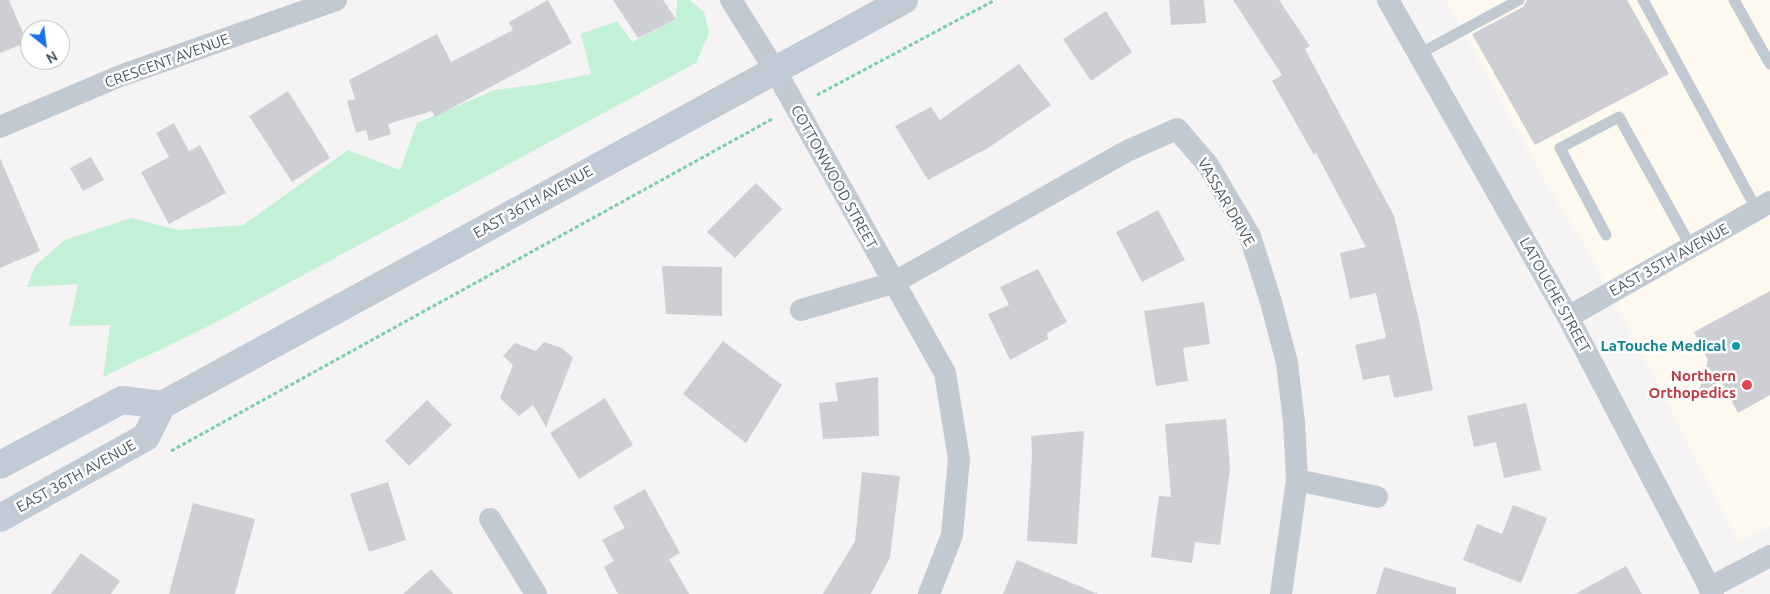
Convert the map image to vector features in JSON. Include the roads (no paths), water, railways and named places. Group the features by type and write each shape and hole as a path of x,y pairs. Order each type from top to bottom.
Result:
{"main road":[{"name":"EAST 36TH AVENUE","path":"0,518 146,437 162,405 904,0"},
{"path":"0,466 122,400 162,405"}],"street":[{"name":"CRESCENT AVENUE","path":"0,127 120,76 313,4 336,0"},
{"name":"COTTONWOOD STREET","path":"732,0 796,107 944,374 959,459 952,535 929,594"},
{"name":"LATOUCHE STREET","path":"1388,0 1568,317 1711,591"},
{"name":"VASSAR DRIVE","path":"893,283 1127,151 1177,129 1208,165 1250,236 1271,302 1287,363 1294,422 1297,480 1281,594"},
{"name":"EAST 35TH AVENUE","path":"1568,317 1764,206"},
{"path":"801,310 893,283"},
{"path":"1297,480 1377,497"},
{"path":"490,519 536,594"},
{"path":"1711,591 1770,556"}],"lane":[{"path":"1419,54 1520,0"},
{"path":"1642,0 1764,206"},
{"path":"1734,0 1770,64"},
{"path":"1606,235 1560,148 1619,117 1690,247"}],"place":[{"name":"LaTouche Medical","path":"1736,346"},
{"name":"Northern Orthopedics","path":"1747,385"}]}
